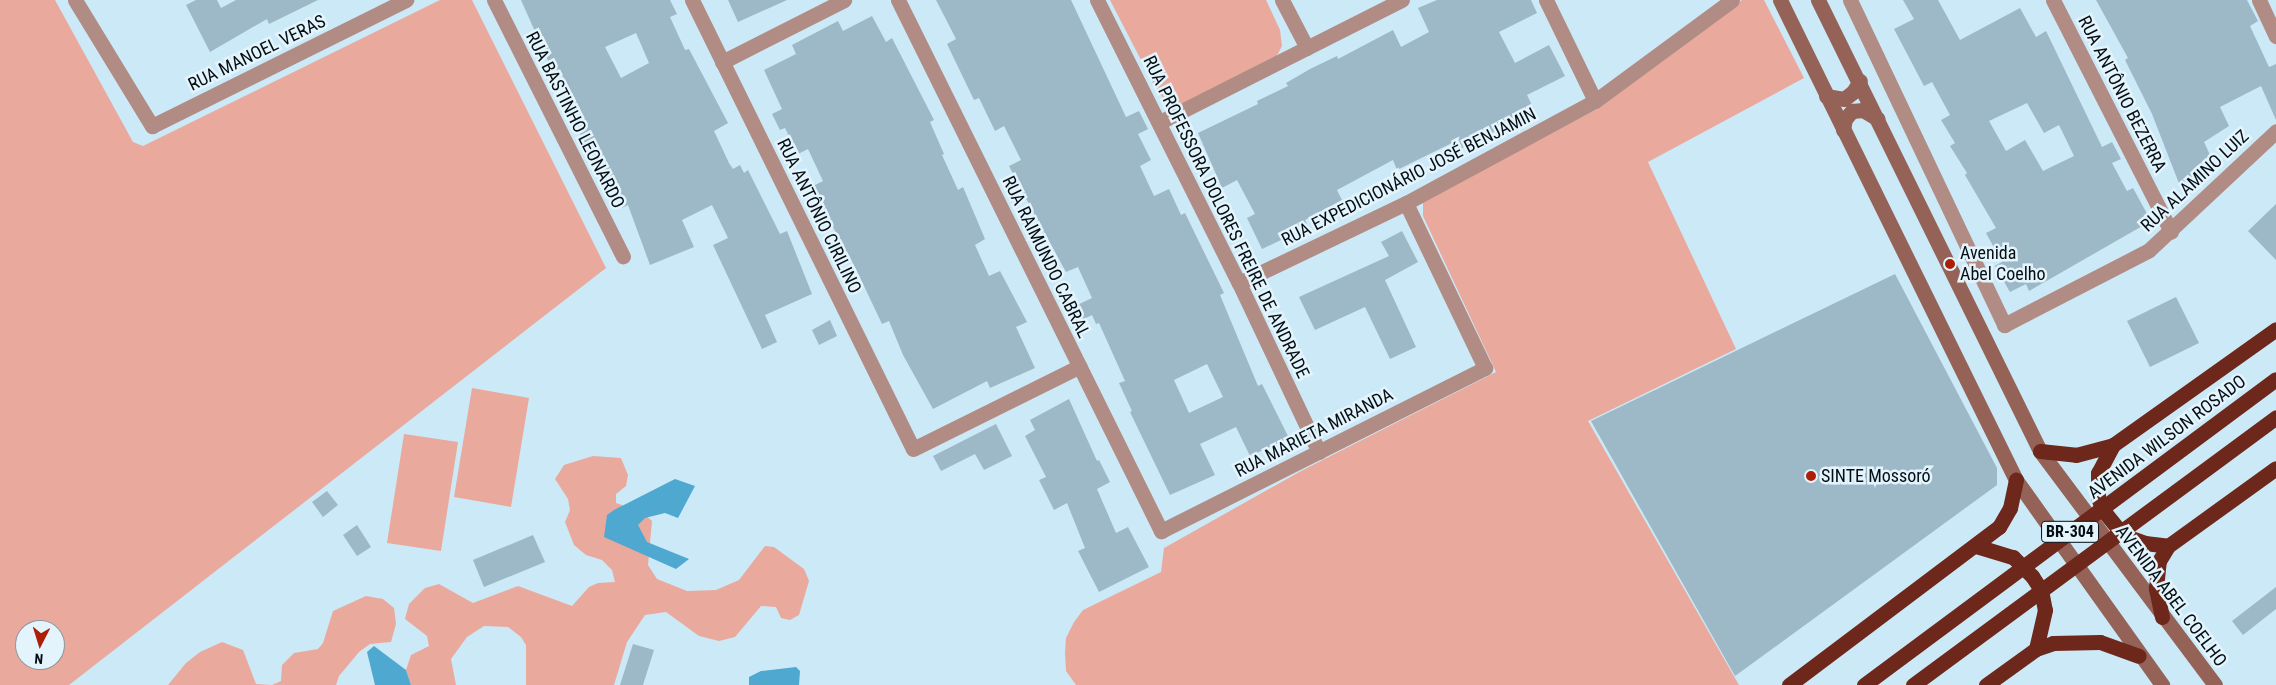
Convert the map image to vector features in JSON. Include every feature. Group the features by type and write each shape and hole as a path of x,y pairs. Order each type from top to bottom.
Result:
{"highway":[{"path":"2040,451 2076,455 2113,445 2276,329"},
{"name":"AVENIDA WILSON ROSADO","path":"1864,685 2276,379"},
{"name":"BR-304","path":"1913,685 2276,417"},
{"path":"2113,445 2098,473 2102,509 2123,535 2145,543 2168,546"},
{"path":"2162,617 2156,588 2159,562 2168,546 2276,468"},
{"path":"1789,685 1999,527 2010,508 2016,480"},
{"path":"1976,546 2014,557 2023,564 2041,590 2045,620 2036,649"},
{"path":"1986,685 2036,649 2059,642 2083,640 2100,642 2139,656"}],"street":[{"name":"RUA MANOEL VERAS","path":"75,0 152,126 406,0"},
{"name":"RUA BASTINHO LEONARDO","path":"494,0 623,256"},
{"name":"RUA ANTÔNIO CIRILINO","path":"692,0 913,449 1080,366"},
{"path":"722,62 844,0"},
{"name":"RUA RAIMUNDO CABRAL","path":"898,0 1161,531"},
{"name":"RUA PROFESSORA DOLORES FREIRE DE ANDRADE","path":"1097,0 1160,122 1319,452"},
{"path":"1282,0 1307,48"},
{"path":"1160,122 1402,0"},
{"path":"1546,0 1595,101"},
{"name":"RUA EXPEDICIONÁRIO JOSÉ BENJAMIN","path":"1239,283 1406,202 1595,101 1732,0"},
{"path":"1780,0 2016,480 2139,656 2162,685"},
{"name":"AVENIDA ABEL COELHO","path":"1818,0 1950,264 1982,339 2040,451 2162,617 2215,685"},
{"name":"RUA ALAMINO LUIZ","path":"1850,0 2004,325 2149,250 2171,232 2276,130"},
{"name":"RUA ANTÔNIO BEZERRA","path":"2053,0 2171,232"},
{"path":"2259,0 2276,36"},
{"path":"1826,96 1844,98 1853,92 1860,81"},
{"path":"1843,130 1845,119 1852,111 1863,110 1878,119"},
{"name":"RUA MARIETA MIRANDA","path":"1161,531 1485,368 1406,202"}],"shaded area":[{"path":"0,0 55,0 133,142 143,146 440,0 472,0 606,268 69,685 0,685"},
{"path":"1110,0 1266,0 1280,30 1282,46 1275,59 1190,102 1176,104 1164,99 1156,89"},
{"path":"1742,0 1764,0 1804,78 1648,162 1736,349 1588,421 1739,685 1076,685 1066,671 1065,653 1066,638 1074,622 1083,610 1161,572 1164,548 1301,471 1496,372 1423,216 1423,201 1597,109 1717,15"},
{"path":"472,388 529,398 511,507 454,497"},
{"path":"404,434 458,442 441,551 387,543"},
{"path":"593,456 621,458 628,475 626,486 616,494 616,503 642,512 652,521 648,565 657,579 687,591 716,590 739,580 765,546 774,547 804,569 809,581 799,615 790,620 781,618 776,607 761,606 735,637 719,641 699,636 666,612 645,615 627,642 614,685 526,685 526,645 521,637 508,627 484,626 467,637 451,659 456,685 411,685 406,670 411,655 429,646 427,636 405,619 409,604 425,588 439,584 473,603 518,586 572,606 589,587 598,583 615,582 612,570 602,560 586,555 574,545 565,522 570,510 568,499 555,479 564,465"},
{"path":"366,596 383,599 394,608 396,624 391,642 370,644 359,652 339,676 336,685 272,685 281,681 282,665 294,653 318,649 323,643 333,611"},
{"path":"222,642 243,650 256,684 272,685 168,685 186,663 200,652"}],"water":[{"path":"675,479 695,486 678,518 665,513 645,518 638,525 647,542 689,559 676,569 604,537 607,515"},
{"path":"374,646 406,670 411,685 375,685 367,652"},
{"path":"796,667 800,671 799,685 749,685 749,677 761,671"}],"building":[{"path":"196,0 217,0 221,8 236,0 318,0 269,24 267,19 210,52 186,5"},
{"path":"521,0 670,0 677,14 670,17 685,50 689,49 728,123 714,131 729,163 733,169 740,165 744,173 748,170 780,234 787,231 812,294 765,315 777,342 762,349 713,245 728,238 712,205 682,220 694,247 650,265 628,205 622,208 610,182 607,183 566,106 576,101 559,69 553,72","holes":["636,33 649,63 621,78 605,47"]},
{"path":"728,0 787,0 738,22"},
{"path":"936,0 1071,0 1126,117 1139,111 1148,129 1138,134 1151,160 1140,166 1154,196 1169,189 1181,215 1185,213 1224,293 1220,295 1258,386 1262,384 1289,438 1250,456 1236,427 1200,444 1215,475 1170,495 1130,412 1132,411 1119,383 1125,381 1099,323 1096,324 1092,315 1082,320 1075,306 1092,298 1078,267 1066,272 1023,193 1009,166 1021,160 1004,126 995,131 979,98 974,100 947,44 956,39","holes":["1207,364 1223,397 1189,413 1174,380"]},
{"path":"1437,0 1531,0 1537,13 1499,32 1515,63 1549,45 1565,76 1527,95 1534,109 1485,137 1460,149 1456,141 1397,170 1393,160 1337,190 1342,200 1305,220 1308,227 1262,249 1247,218 1255,214 1237,180 1222,188 1198,133 1258,104 1257,101 1288,86 1286,83 1310,69 1337,56 1338,59 1393,30 1401,47 1429,32 1418,8"},
{"path":"1903,0 1938,0 1960,40 2020,8 2036,37 2046,31 2102,147 2112,142 2121,159 2112,163 2127,191 2133,188 2151,221 2029,291 2026,284 2010,292 1995,266 2002,262 1986,233 1996,228 1965,175 1967,173 1950,146 1955,143 1941,120 1950,115 1932,82 1924,86 1894,29 1914,19","holes":["2027,103 2044,133 2059,125 2074,156 2043,171 2025,140 2006,151 1989,121"]},
{"path":"2096,0 2247,0 2258,21 2250,26 2269,67 2276,64 2276,120 2261,86 2220,107 2229,126 2204,142 2216,168 2180,186 2152,114 2125,60 2128,58"},
{"path":"872,16 886,42 892,38 934,120 930,122 944,154 942,155 958,190 963,187 985,239 975,245 989,276 1000,271 1027,322 1016,327 1035,368 990,388 987,381 933,409 903,355 889,321 882,324 856,269 811,187 823,181 808,149 798,154 785,128 780,130 772,114 782,109 764,70 796,54 792,45 838,21 843,31"},
{"path":"2276,204 2276,260 2248,231"},
{"path":"1402,231 1418,262 1385,280 1416,347 1390,359 1365,307 1315,330 1299,297 1389,256 1381,242"},
{"name":"SINTE Mossoró","path":"1895,274 1997,468 1997,485 1735,676 1591,421"},
{"path":"2176,297 2199,343 2150,367 2127,321"},
{"path":"830,320 837,336 819,345 812,330"},
{"path":"1069,399 1097,461 1099,460 1110,482 1097,489 1116,533 1128,527 1149,567 1099,592 1078,551 1085,548 1067,503 1054,510 1039,480 1046,477 1025,436 1035,430 1030,420"},
{"path":"996,424 1012,456 984,470 975,454 941,471 933,456"},
{"path":"327,491 338,505 323,517 312,502"},
{"path":"357,525 371,547 357,556 343,535"},
{"path":"533,535 545,562 484,587 473,560"},
{"path":"2276,587 2276,609 2243,635 2232,621"},
{"path":"633,644 654,650 643,685 620,685"}],"place":[{"name":"Avenida Abel Coelho","path":"1950,264"},
{"name":"SINTE Mossoró","path":"1811,476"}]}
